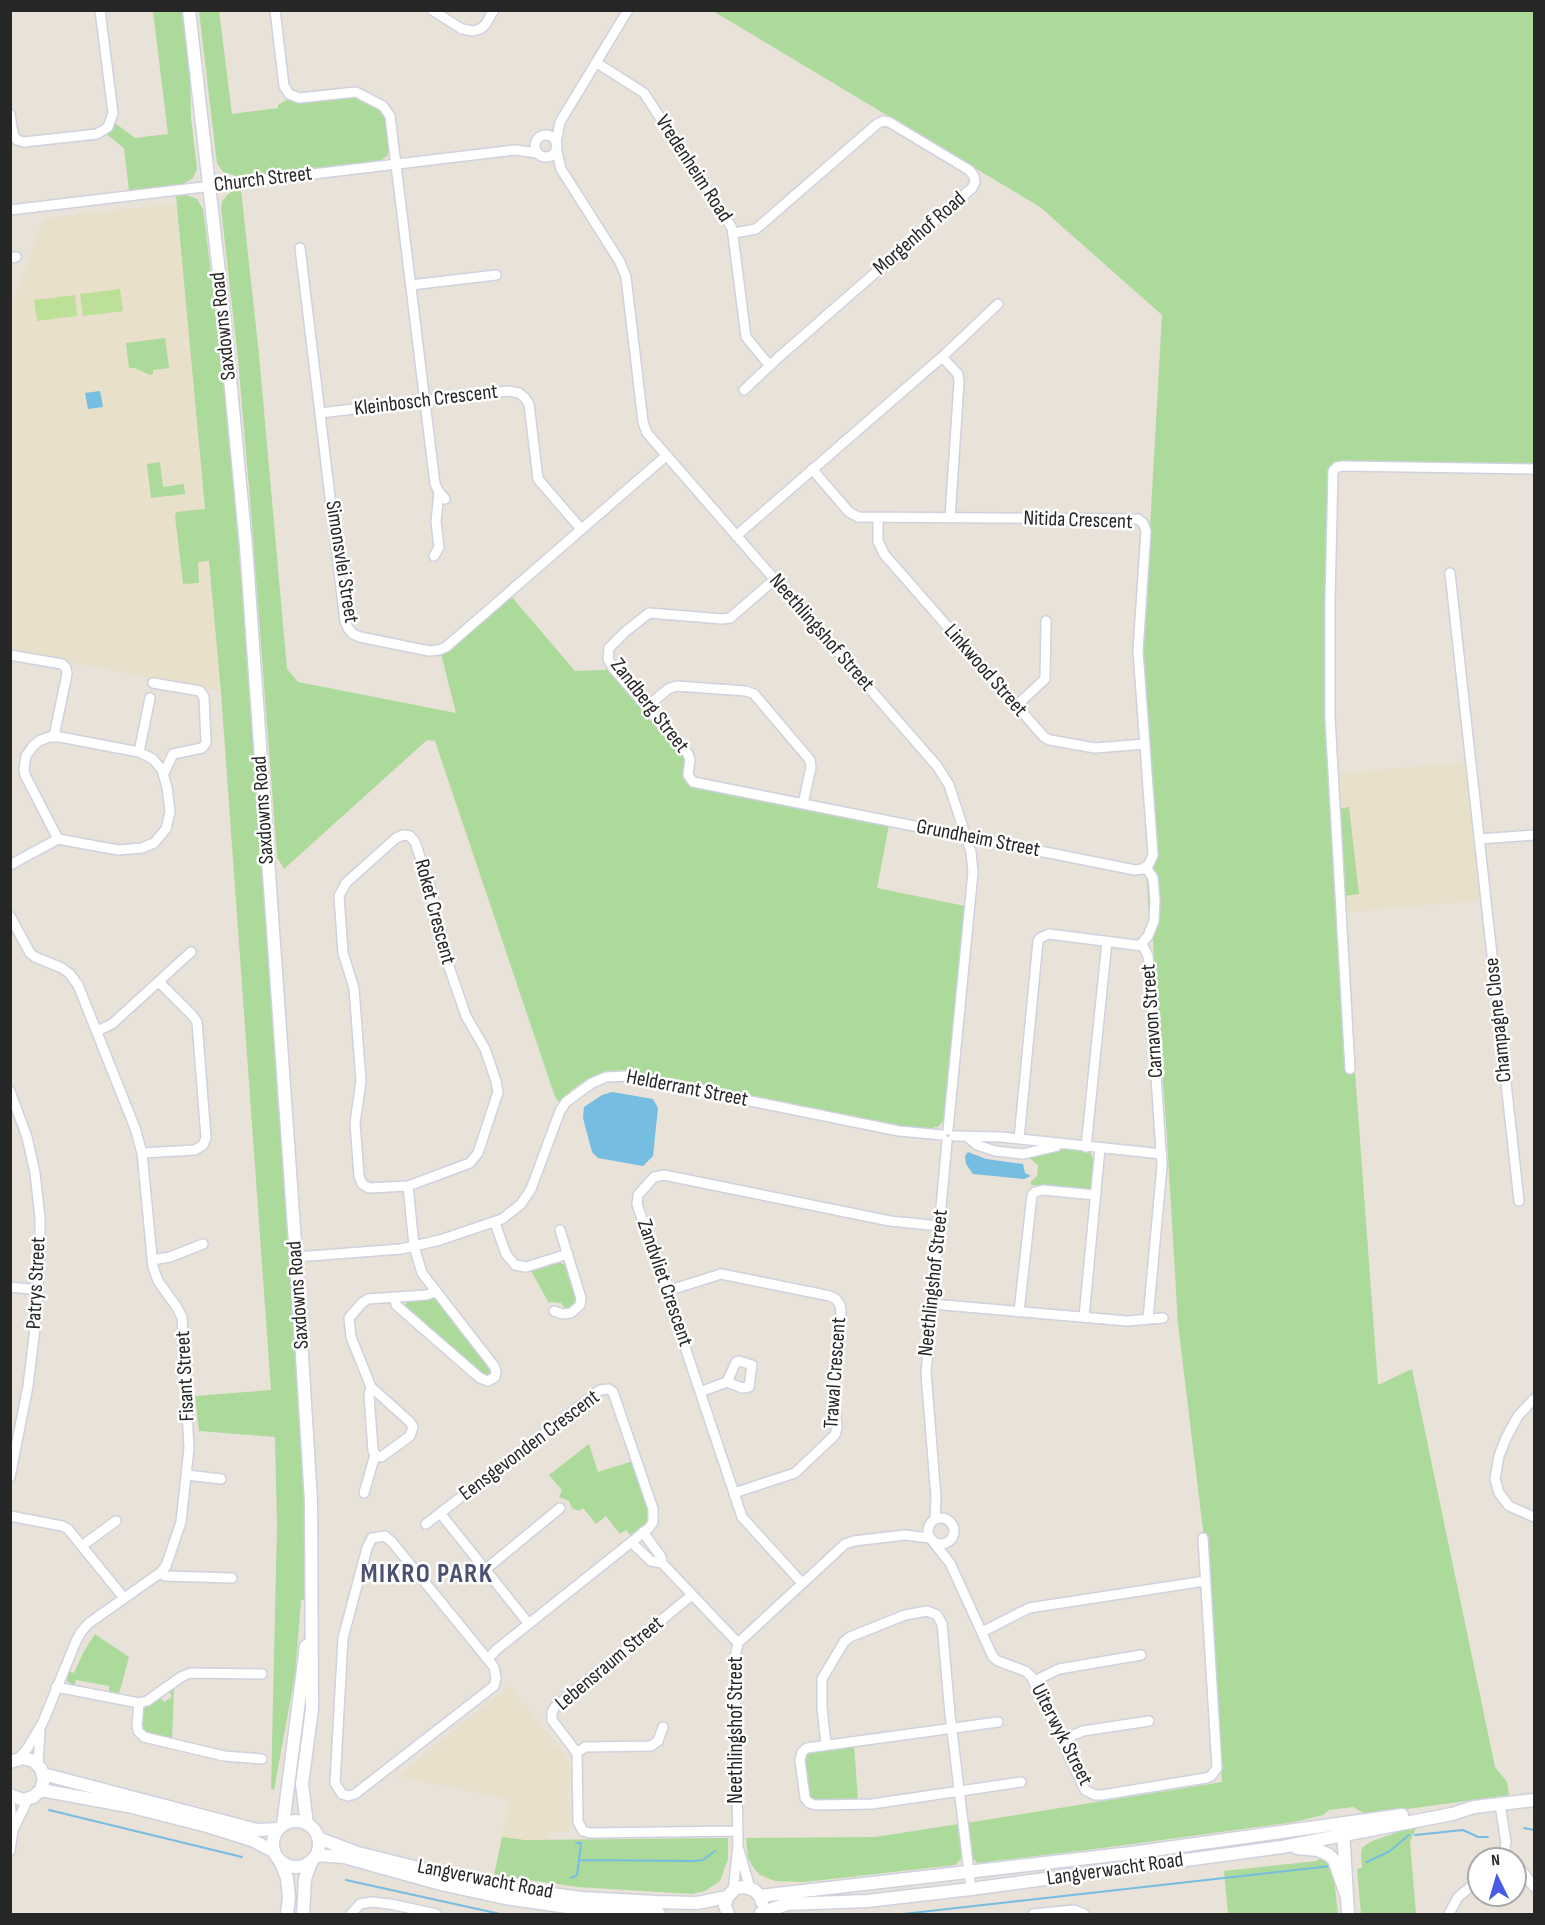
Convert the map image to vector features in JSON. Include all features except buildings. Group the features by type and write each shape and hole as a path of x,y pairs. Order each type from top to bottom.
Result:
{"street":[{"path":"10,114 13,134 17,140 24,142 97,134 108,127 112,113 100,10"},
{"name":"Saxdowns Road","path":"189,10 225,325 246,546 310,1471 312,1709 302,1784 307,1824"},
{"path":"275,10 286,92 299,98 356,92 383,106 391,120 435,484 442,496 436,522 439,547 434,556"},
{"path":"432,10 462,29 473,31 483,27 494,10"},
{"path":"540,154 551,155 556,146 560,122 628,10"},
{"name":"Vredenheim Road","path":"597,63 644,93 734,233 746,337 770,366"},
{"name":"Morgenhof Road","path":"734,233 756,229 883,121 889,122 969,170 974,176 975,182 972,188 744,390"},
{"name":"Church Street","path":"515,150 540,138 560,122"},
{"path":"548,136 553,138 561,169 535,149 540,138 548,136"},
{"name":"Church Street","path":"10,210 515,150 540,154"},
{"name":"Neethlingshof Street","path":"561,169 623,268 644,425 649,437 944,775 971,852 973,872 926,1380 936,1497 932,1522 905,1536"},
{"name":"Simonsvlei Street","path":"300,248 345,621 350,631 357,636 429,651 442,649 666,456"},
{"path":"411,285 496,275"},
{"path":"736,536 942,357 998,304"},
{"path":"942,357 958,374 959,382 950,518"},
{"name":"Kleinbosch Crescent","path":"320,413 508,391 522,395 529,404 538,479 581,529"},
{"path":"1350,1069 1330,718 1329,611 1334,471 1337,467 1350,466 1534,469"},
{"name":"Nitida Crescent","path":"812,469 858,518 1138,519 1143,523 1146,531 1138,651 1145,744"},
{"name":"Linkwood Street","path":"878,519 878,541 884,554 1048,740 1095,748 1145,744"},
{"name":"Champagne Close","path":"1450,573 1519,1201"},
{"name":"Zandberg Street","path":"689,778 688,754 610,663 608,651 644,616 652,612 730,618 774,580"},
{"path":"1016,705 1045,679 1046,621"},
{"path":"10,655 62,664 66,668 67,674 54,736"},
{"path":"153,683 200,691 204,697 206,743 202,748 173,754 164,773"},
{"path":"648,706 668,689 676,686 746,691 754,694 808,756 811,767 803,804"},
{"path":"139,752 150,698"},
{"path":"10,865 58,839 118,850 142,848 154,843 165,832 171,805 164,773 153,759 139,752 54,736 44,738 33,746 26,756 24,769 27,781 58,839"},
{"path":"1141,945 1148,936 1154,921 1155,901 1152,878 1146,867 1153,855 1145,744"},
{"name":"Grundheim Street","path":"689,778 695,783 1135,870 1146,867"},
{"name":"Roket Crescent","path":"403,835 410,836 415,842 434,899 439,938 466,1016 482,1042 498,1092 478,1153 473,1161 464,1167 408,1186 369,1188 364,1186 360,1180 355,1123 361,1087 354,988 343,953 339,900 340,892 346,884 396,838 403,835"},
{"path":"1479,840 1534,835"},
{"name":"Fisant Street","path":"10,916 30,953 62,968 75,979 132,1119 142,1154 152,1260 158,1281 177,1306 182,1317 189,1419 187,1475 181,1522 168,1562 160,1573 89,1623 81,1632 40,1728 14,1761"},
{"name":"Carnavon Street","path":"1019,1139 1038,941 1042,936 1049,934 1141,945 1146,948 1162,1154 1148,1319"},
{"path":"1086,1147 1107,941"},
{"path":"97,1031 112,1024 191,952"},
{"path":"142,1154 198,1149 206,1138 197,1022 159,981"},
{"name":"Helderrant Street","path":"296,1257 393,1250 440,1240 495,1223 514,1210 531,1189 560,1111 566,1102 592,1083 606,1077 627,1076 898,1131 969,1138 1019,1139 1162,1154"},
{"name":"Patrys Street","path":"10,1091 27,1137 35,1173 40,1218 39,1290 31,1364 10,1477"},
{"path":"985,1149 986,1137"},
{"path":"969,1138 985,1149 1023,1154 1064,1144"},
{"path":"1084,1317 1100,1148"},
{"name":"Zandvliet Crescent","path":"802,1583 745,1522 637,1202 640,1192 658,1175 664,1175 890,1221 940,1226"},
{"path":"395,1297 396,1305 480,1378 490,1381 496,1374 494,1366 422,1273 414,1246 408,1186"},
{"path":"1019,1312 1032,1195 1043,1190 1095,1195"},
{"path":"495,1223 506,1254 515,1265 526,1267 568,1254"},
{"path":"555,1311 562,1314 570,1313 577,1309 581,1302 581,1293 560,1230"},
{"path":"152,1260 170,1257 203,1244"},
{"name":"Trawal Crescent","path":"666,1291 713,1275 723,1274 830,1296 840,1305 842,1312 834,1393 837,1428 835,1435 795,1473 734,1493"},
{"path":"10,1287 39,1290"},
{"path":"375,1455 384,1456 410,1436 413,1429 410,1422 371,1387 351,1337 348,1322 350,1315 368,1299 435,1292"},
{"path":"932,1305 1127,1321 1163,1318"},
{"path":"700,1392 727,1382"},
{"path":"364,1493 375,1455 372,1449 369,1395 371,1387"},
{"name":"Eensgevonden Crescent","path":"426,1524 600,1390 606,1389 611,1390 615,1395 653,1509 653,1522 644,1532"},
{"path":"1534,1399 1518,1416 1506,1438 1499,1456 1495,1479 1499,1493 1509,1506 1534,1517"},
{"path":"10,1418 22,1420"},
{"path":"187,1475 221,1479"},
{"name":"Neethlingshof Street","path":"936,1497 949,1519"},
{"path":"486,1569 560,1508"},
{"name":"Eensgevonden Crescent","path":"440,1513 530,1624"},
{"path":"10,1516 65,1527 72,1531 124,1598"},
{"path":"939,1517 949,1519 955,1528 952,1539 947,1544 940,1545 932,1540 928,1533 932,1522 939,1517"},
{"path":"83,1545 116,1521"},
{"path":"488,1659 496,1650 644,1532 661,1557 662,1563 738,1643"},
{"path":"385,1536 392,1542 488,1659 496,1670 494,1686 355,1794 348,1797 342,1794 335,1783 343,1638 367,1548 372,1538 385,1536"},
{"name":"Neethlingshof Street","path":"730,1894 738,1845 735,1652 738,1643 848,1542 905,1536 932,1540"},
{"name":"Uiterwyk Street","path":"932,1540 950,1563 993,1657 1027,1672 1034,1681 1085,1790 1095,1795 1206,1778 1215,1772 1218,1762 1203,1538"},
{"name":"Uiterwyk Street","path":"950,1563 952,1539"},
{"path":"631,1542 651,1561 662,1563"},
{"path":"160,1573 165,1576 232,1578"},
{"path":"982,1632 1029,1608 1205,1581"},
{"name":"Lebensraum Street","path":"577,1753 553,1724 551,1716 553,1709 692,1594"},
{"path":"826,1745 822,1679 844,1642 850,1637 905,1615 927,1611 937,1615 942,1624 971,1889"},
{"name":"Saxdowns Road","path":"281,1827 311,1612"},
{"path":"1034,1681 1059,1669 1141,1655"},
{"path":"56,1687 139,1703 147,1701 190,1673 262,1674"},
{"path":"139,1703 137,1725 138,1731 144,1737 225,1756 262,1758"},
{"path":"1061,1740 1083,1731 1149,1721"},
{"path":"998,1722 810,1747 802,1752 800,1760 802,1788 807,1801 816,1805 872,1804 1021,1782"},
{"path":"663,1727 658,1741 651,1746 588,1747 582,1748 577,1753 580,1829 585,1833 738,1831"},
{"name":"Fisant Street","path":"40,1728 40,1769"},
{"path":"14,1761 28,1759 40,1769 257,1830 281,1827 295,1821 307,1824 312,1827 318,1838 318,1850 305,1879 303,1914"},
{"path":"10,1795 17,1799 33,1797 43,1785 40,1769"},
{"path":"41,1790 128,1806 252,1839 277,1856 284,1864 296,1867 308,1864 314,1858"},
{"path":"13,1830 28,1799"},
{"name":"Langverwacht Road","path":"760,1896 1244,1838 1343,1829 1450,1808 1468,1809 1534,1800"},
{"path":"10,1802 13,1830 10,1851"},
{"path":"1500,1804 1505,1836 1504,1847"},
{"path":"281,1827 273,1839 277,1856 288,1878 287,1914"},
{"path":"1343,1829 1348,1914"},
{"name":"Langverwacht Road","path":"760,1914 787,1905 867,1901 1282,1848 1343,1829"},
{"name":"Langverwacht Road","path":"318,1838 358,1852 450,1876 511,1889 582,1898 698,1903 730,1894 741,1887 750,1888"},
{"name":"Neethlingshof Street","path":"738,1845 750,1888"},
{"path":"1282,1848 1318,1850 1329,1855 1334,1860 1347,1897"},
{"name":"Langverwacht Road","path":"314,1858 344,1857 441,1884 505,1898 575,1908 659,1914"},
{"path":"750,1888 760,1896 763,1905 760,1914"},
{"path":"1449,1914 1458,1897 1467,1890"},
{"path":"728,1914 725,1906 730,1894"},
{"path":"351,1914 360,1904 372,1902 436,1914"},
{"path":"1034,1914 1074,1910 1084,1914"}],"shaded area":[{"path":"177,203 221,692 11,650 10,309 44,219"},
{"path":"1467,762 1482,900 1343,913 1335,774"},
{"path":"509,1686 550,1735 554,1745 560,1748 569,1760 570,1832 550,1832 549,1840 502,1837 510,1800 398,1776"}],"green space":[{"path":"153,11 182,11 190,76 191,118 197,169 193,178 183,184 129,191 124,148 106,134 115,123 135,138 168,134"},
{"path":"199,11 219,11 232,114 278,108 278,105 288,99 298,102 356,96 378,108 386,117 390,149 387,156 380,161 234,178 234,175 223,172 217,163"},
{"path":"713,11 1534,11 1534,471 1337,470 1331,682 1337,809 1349,807 1359,894 1342,896 1378,1385 1412,1369 1495,1767 1507,1782 1509,1795 1364,1815 1353,1807 1329,1810 1323,1815 1294,1822 1103,1848 977,1863 973,1858 970,1833 966,1823 1222,1782 1207,1538 1204,1538 1178,1324 1167,1138 1146,871 1153,866 1158,856 1143,652 1162,315 1040,207"},
{"path":"241,190 259,355 287,669 298,682 456,713 441,654 451,649 511,596 575,671 608,668 684,754 686,761 684,775 689,784 889,825 877,888 965,906 946,1111 939,1126 929,1129 903,1127 621,1070 601,1073 587,1079 559,1102 555,1097 435,741 427,740 284,869 277,857 238,359 221,208 227,195"},
{"path":"186,195 197,199 203,209 225,388 242,588 300,1396 304,1500 304,1600 301,1600 295,1675 274,1790 271,1789 277,1526 275,1437 199,1431 195,1396 271,1390 221,692 209,561 198,562 199,583 183,584 175,516 176,512 205,509 176,196"},
{"path":"120,289 123,311 83,316 80,294"},
{"path":"75,295 77,316 37,321 34,300"},
{"path":"165,338 169,368 153,370 153,374 150,375 129,368 126,343"},
{"path":"160,462 163,487 184,484 185,494 151,498 147,464"},
{"path":"1063,1149 1089,1151 1095,1161 1092,1188 1089,1190 1031,1185 1031,1181 1037,1176 1038,1165 1027,1156"},
{"path":"558,1262 566,1265 579,1296 576,1306 567,1310 561,1303 549,1303 531,1271"},
{"path":"434,1298 438,1300 490,1367 492,1371 490,1375 484,1376 405,1307 409,1300"},
{"path":"589,1444 598,1472 633,1461 649,1510 649,1522 632,1537 626,1530 620,1534 606,1516 596,1524 583,1508 579,1511 572,1508 569,1501 559,1497 562,1490 549,1475"},
{"path":"95,1634 129,1657 119,1694 109,1692 109,1686 76,1680 74,1686 67,1681 68,1671 74,1673"},
{"path":"174,1687 172,1740 147,1734 140,1723 142,1710 160,1697 164,1702 172,1697 169,1690"},
{"path":"854,1745 858,1801 809,1799 804,1755 806,1752"},
{"path":"959,1824 962,1851 961,1859 955,1865 805,1882 775,1881 760,1875 748,1858 746,1838 875,1837"},
{"path":"1416,1828 1410,1842 1416,1914 1361,1914 1357,1869 1362,1868 1362,1848 1370,1842 1406,1829"},
{"path":"502,1837 525,1840 728,1838 728,1859 720,1881 705,1891 692,1894 578,1887 494,1875"},
{"path":"1323,1857 1330,1862 1333,1870 1338,1914 1228,1914 1224,1871 1316,1861"}],"water":[{"path":"100,391 103,407 88,409 85,393"},
{"path":"612,1092 653,1099 658,1108 653,1156 643,1166 598,1158 592,1152 583,1118 584,1107 602,1095"},
{"path":"968,1152 986,1159 1023,1164 1025,1173 1031,1176 1024,1179 973,1174 966,1164 965,1156"}],"waterway":[{"path":"49,1810 242,1857"},
{"path":"1524,1828 1534,1830"},
{"path":"1415,1835 1463,1830 1478,1837 1488,1837"},
{"path":"1367,1862 1390,1851 1409,1835"},
{"path":"576,1843 581,1843 579,1859"},
{"path":"571,1878 577,1875 579,1860 695,1861 703,1860 715,1851"},
{"path":"903,1914 1331,1866"},
{"path":"346,1880 500,1914"}],"district":[{"name":"MIKRO PARK","path":"427,1575"}]}
